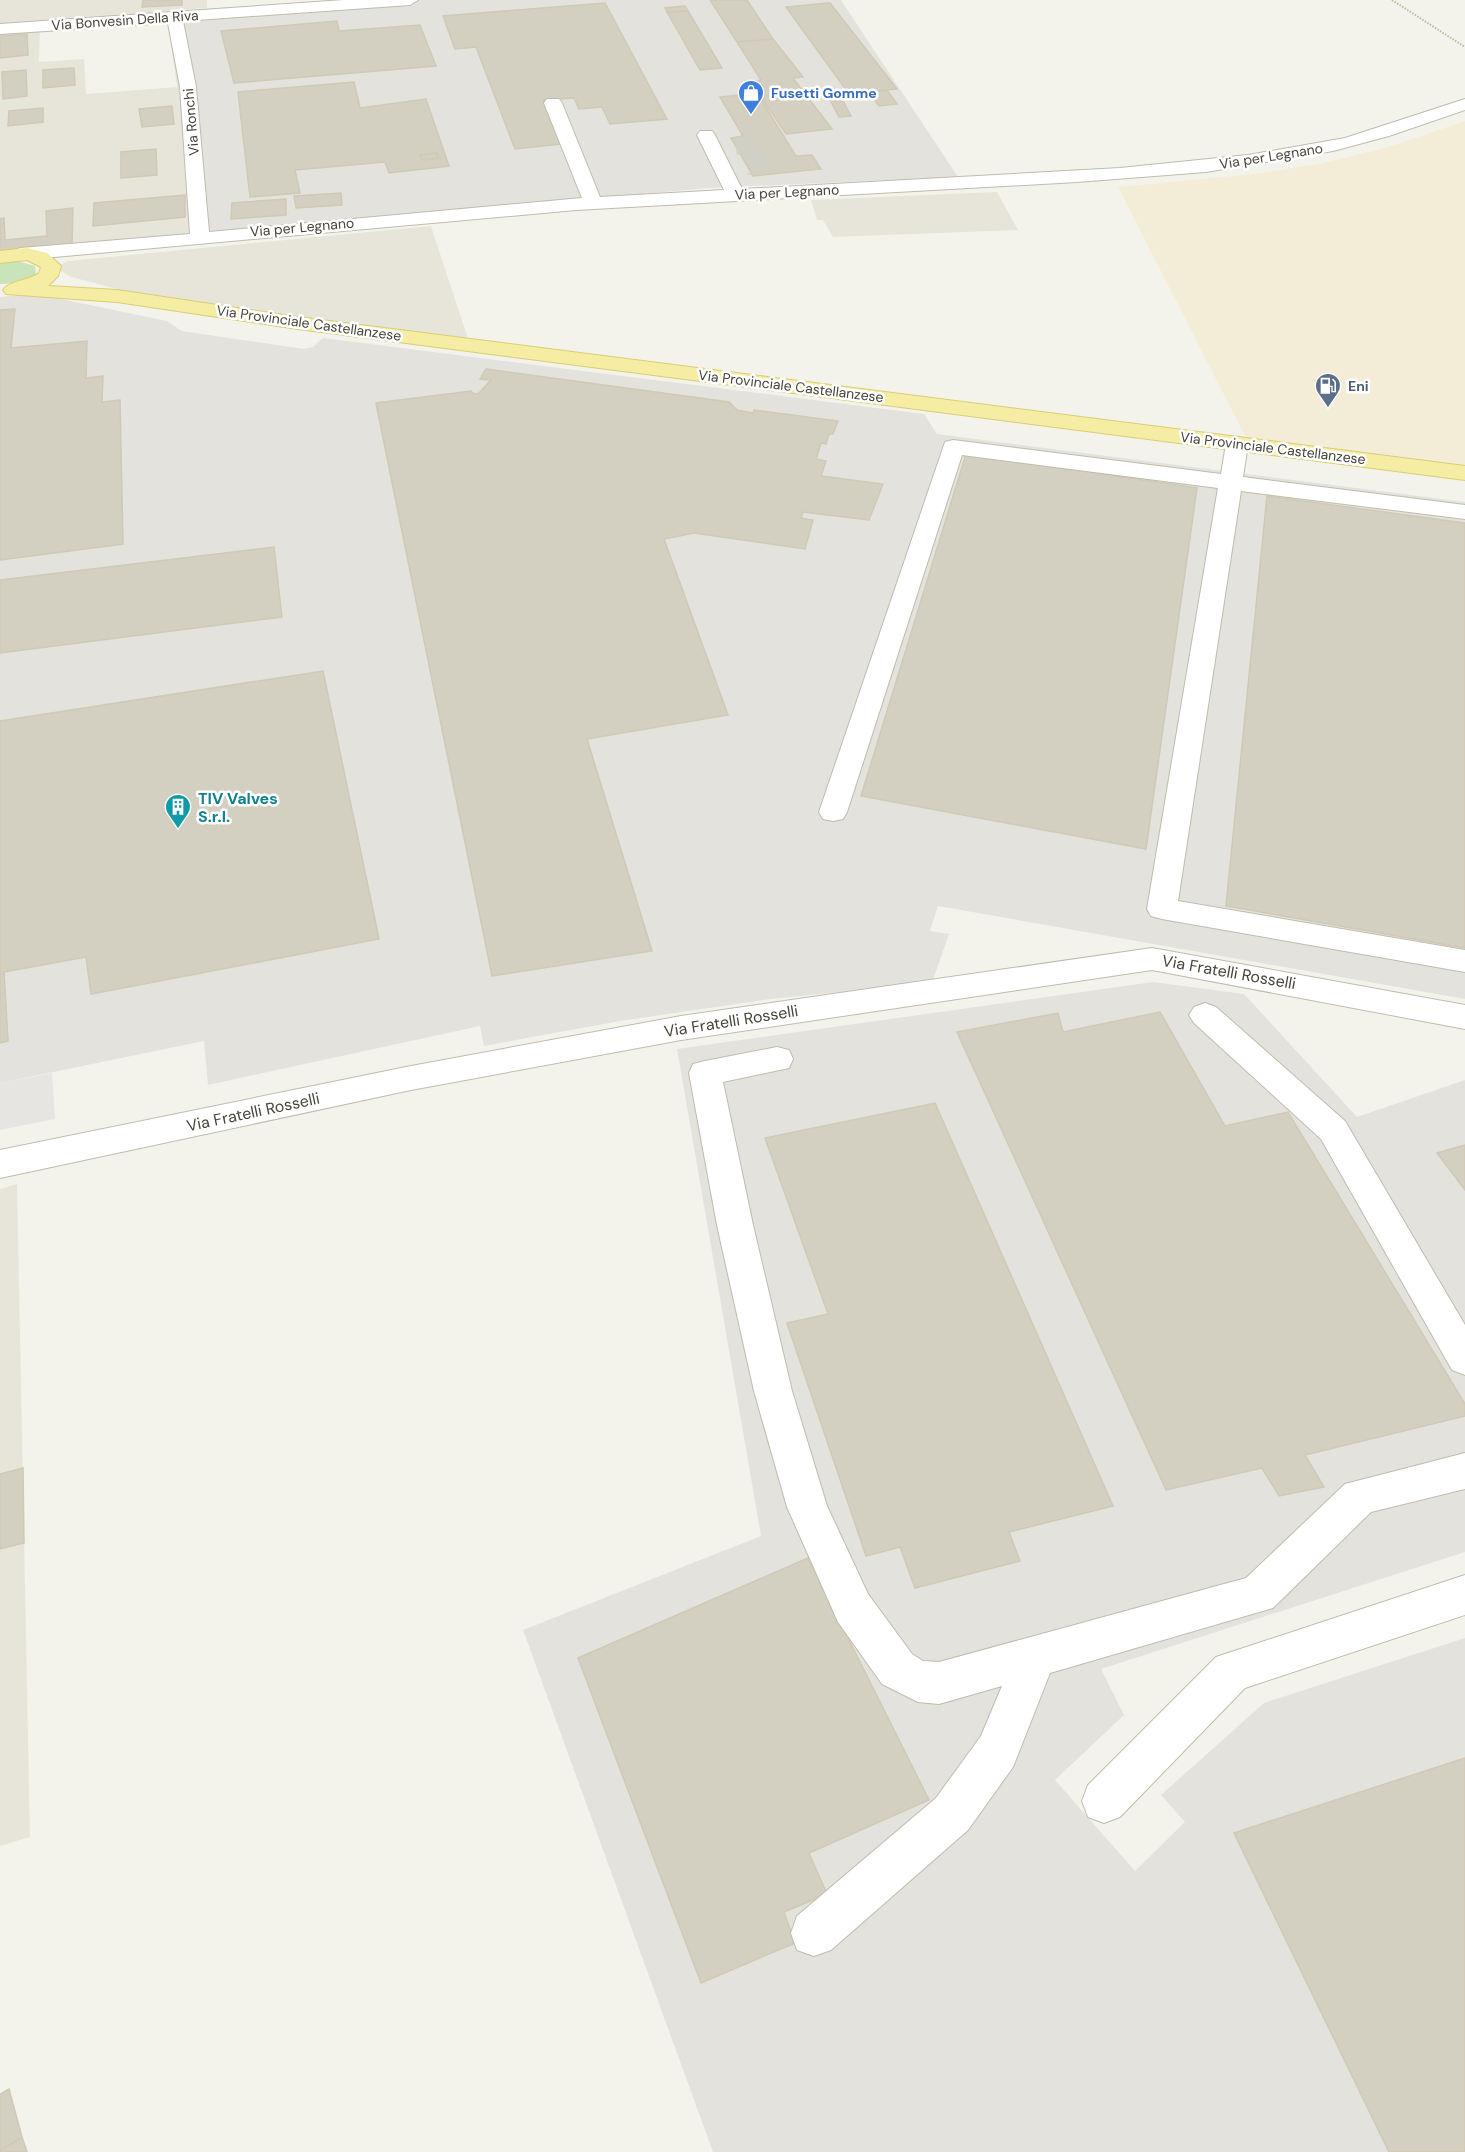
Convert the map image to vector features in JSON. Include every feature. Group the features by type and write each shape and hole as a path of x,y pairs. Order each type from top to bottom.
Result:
{"main road":[{"path":"0,257 21,254"},
{"name":"Via Provinciale Castellanzese","path":"21,254 37,255 46,259 51,269 79,285 117,296"},
{"path":"6,289 33,286 45,280 51,269"},
{"name":"Via Provinciale Castellanzese","path":"6,289 117,296 298,323 1465,473"}],"street":[{"name":"Via Bonvesin Della Riva","path":"0,29 410,0"},
{"name":"Via Ronchi","path":"165,16 176,20 188,87 200,237"},
{"path":"554,103 593,203"},
{"name":"Via per Legnano","path":"21,254 593,203 736,195 758,184 1089,176 1235,162 1357,140 1465,104"},
{"path":"736,146 710,142 736,195"},
{"name":"Via per Legnano","path":"51,269 66,256 102,248"},
{"path":"1152,959 1237,444"},
{"path":"833,812 953,447 1465,512"},
{"path":"1162,909 1465,961"},
{"name":"Via Fratelli Rosselli","path":"0,1164 411,1078 681,1028 1152,959 1465,1017"},
{"path":"1205,1015 1333,1130 1465,1359"},
{"path":"777,1059 705,1073 735,1225 772,1391 807,1507 853,1608 897,1669 918,1681 939,1683 1258,1594 1359,1497 1465,1471"},
{"path":"1104,1801 1231,1672 1465,1595"},
{"path":"814,1933 952,1814 997,1751 1035,1657"}],"path":[{"path":"1392,0 1465,46"}],"shaded area":[{"path":"0,0 207,0 207,8 167,11 168,21 40,29 39,62 84,59 86,94 178,87 199,233 0,251"},
{"path":"356,0 841,0 958,177 709,188 199,233 166,11"},
{"path":"1465,121 1465,466 1246,438 1118,187 1253,174 1319,164 1385,148"},
{"path":"997,192 1018,230 833,237 823,220 817,220 811,200"},
{"path":"431,226 468,339 296,318 121,290 71,277 59,270 60,265 68,261"},
{"path":"37,294 167,321 182,331 304,349 313,347 323,338 924,414 937,434 1465,502 1465,999 938,906 930,931 949,934 932,983 771,999 620,1021 484,1046 480,1026 208,1085 204,1041 0,1083 0,297"},
{"path":"1153,982 1244,994 1357,1117 1465,1080 1465,1552 1101,1669 1124,1715 1055,1780 1135,1871 1185,1822 1161,1795 1264,1703 1465,1638 1465,2152 713,2152 523,1630 761,1536 677,1049"},
{"path":"52,1073 55,1119 0,1130 0,1083"},
{"path":"17,1184 30,1837 0,1846 0,1189"}],"green space":[{"path":"17,261 35,266 36,275 22,283 0,284 0,263"}],"building":[{"path":"143,0 182,0 182,5 142,7"},
{"path":"710,0 747,0 773,39 737,42"},
{"path":"605,3 667,119 610,124 602,107 579,109 574,98 543,100 561,144 515,149 476,47 455,49 443,16"},
{"path":"830,3 897,89 849,94 786,7"},
{"path":"685,6 688,11 667,12 665,8"},
{"path":"688,11 722,68 700,70 667,12"},
{"path":"337,21 339,31 420,25 436,66 234,83 221,31"},
{"path":"27,34 28,55 0,58 0,36"},
{"path":"773,39 803,77 793,78 832,129 786,134 751,82 761,80 737,42"},
{"path":"74,68 75,85 43,88 43,70"},
{"path":"26,70 27,96 3,99 2,72"},
{"path":"354,82 360,108 426,99 449,166 389,173 385,162 295,170 300,193 250,197 238,92"},
{"path":"887,90 897,104 879,106 869,92"},
{"name":"Fusetti Gomme","path":"757,93 796,156 812,155 821,169 753,176 731,138 743,136 720,97"},
{"path":"842,99 851,116 839,117 830,100"},
{"path":"172,106 174,124 142,127 139,109"},
{"path":"43,108 43,122 8,126 9,111"},
{"path":"156,149 157,175 121,178 121,152"},
{"path":"437,153 439,158 422,160 420,155"},
{"path":"341,193 342,205 296,208 294,196"},
{"path":"185,195 185,217 93,226 94,203"},
{"path":"286,199 286,215 231,219 232,203"},
{"path":"73,208 72,244 0,251 0,219 4,218 5,240 47,236 46,211"},
{"path":"15,309 11,348 87,341 86,378 103,376 102,402 120,400 123,544 0,560 0,310"},
{"path":"486,369 729,402 737,410 753,413 754,410 838,421 833,434 829,434 826,444 821,443 816,459 826,461 821,476 883,484 869,520 803,512 801,518 813,520 805,549 694,533 664,539 728,715 587,739 652,951 492,976 376,403 471,391 478,394 491,380 480,379"},
{"path":"966,454 1197,488 1146,849 861,796"},
{"path":"1267,496 1465,523 1465,948 1226,906"},
{"path":"274,547 282,617 0,653 0,580"},
{"name":"TIV Valves S.r.l.","path":"323,671 379,939 91,994 86,957 4,972 8,1041 0,1043 0,721"},
{"path":"1160,1012 1225,1126 1288,1112 1465,1404 1465,1416 1305,1455 1324,1487 1279,1496 1262,1468 1166,1490 957,1032 1058,1013 1063,1032"},
{"path":"935,1103 1113,1506 1009,1532 1020,1561 915,1588 900,1547 866,1556 787,1323 828,1314 765,1138"},
{"path":"1465,1145 1465,1190 1437,1153"},
{"path":"23,1468 24,1543 0,1549 0,1474"},
{"path":"808,1558 929,1800 809,1853 827,1894 784,1912 795,1943 701,1983 578,1658"},
{"path":"1465,1758 1465,2152 1389,2152 1234,1833"},
{"path":"9,2089 22,2137 0,2151 0,2094"},
{"path":"22,2137 27,2152 0,2152 0,2151"}],"tunnel":[{"path":"736,146 758,144 756,175"}],"place":[{"name":"Fusetti Gomme","path":"751,116"},
{"name":"Eni","path":"1328,409"},
{"name":"TIV Valves S.r.l.","path":"178,830"}]}
